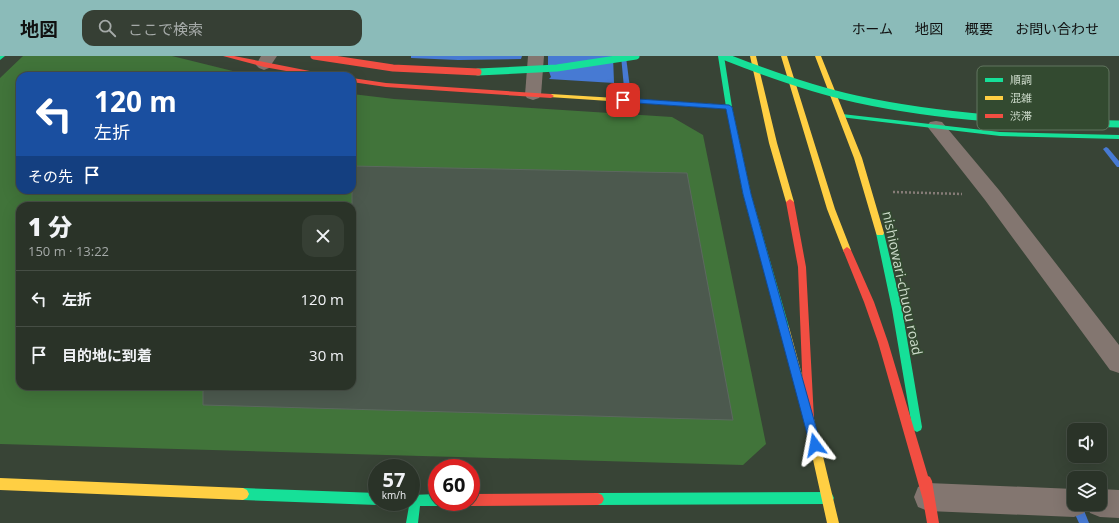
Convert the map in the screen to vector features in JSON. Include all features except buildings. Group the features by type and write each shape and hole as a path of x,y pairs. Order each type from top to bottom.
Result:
{"main road":[{"path":"226,56 267,61 310,72"},
{"path":"314,56 404,69 489,72 565,67 636,56"},
{"path":"833,523 809,418 747,194 729,107 722,56 770,75 869,102 916,111 977,117"},
{"path":"753,56 773,143 792,209 799,246 802,268 809,418"},
{"path":"784,56 831,208 851,261 869,302 883,342 931,510"},
{"name":"nishiowari-chuou road","path":"818,56 842,116 869,192 885,252 897,309 931,510"},
{"path":"356,81 386,85 729,107"},
{"path":"842,116 1000,134 1119,137"},
{"path":"1109,124 1119,124"},
{"path":"0,484 368,499"},
{"path":"480,500 828,498"},
{"path":"412,523 413,511"}],"street":[{"path":"533,95 536,56"},
{"path":"936,126 992,195 1119,363"},
{"path":"931,510 1067,502"},
{"path":"1107,504 1119,504"}],"path":[{"path":"869,192 992,195"}],"green space":[{"path":"23,56 172,56 237,72 16,72 16,194 356,194 356,94 394,99 672,117 703,135 766,444 743,465 0,444 0,78"}],"water":[{"path":"411,56 522,56 521,59 458,60 411,58"},
{"path":"548,56 613,56 614,83 549,79 551,77 548,69"}],"waterway":[{"path":"623,57 627,88"},
{"path":"1106,149 1119,165"},
{"path":"1079,512 1084,523"}],"traffic: fast":[{"path":"478,72 557,68 636,56"},
{"path":"721,56 729,107 747,194 784,327"},
{"path":"723,56 770,74 855,98 929,112 977,117"},
{"path":"842,116 1000,134 1119,137"},
{"path":"1109,124 1119,124"},
{"path":"880,233 897,309 917,427"},
{"path":"243,494 368,499"},
{"path":"598,499 828,498"},
{"path":"420,501 428,500"},
{"path":"412,523 414,511"}],"traffic: slow":[{"path":"753,56 773,143 790,202"},
{"path":"784,56 831,209 847,250"},
{"path":"818,56 858,158 880,233"},
{"path":"551,96 729,107"},
{"path":"784,327 809,419 833,523"},
{"path":"0,484 243,494"}],"traffic: jam":[{"path":"226,56 303,72"},
{"path":"314,56 393,68 478,72"},
{"path":"356,81 386,85 551,96"},
{"path":"790,202 802,267 809,419"},
{"path":"847,250 869,302 883,342 928,497"},
{"path":"926,481 933,523"},
{"path":"480,500 598,499"}],"route":[{"path":"623,100 729,107 736,148 747,194 809,418 815,445"}]}
